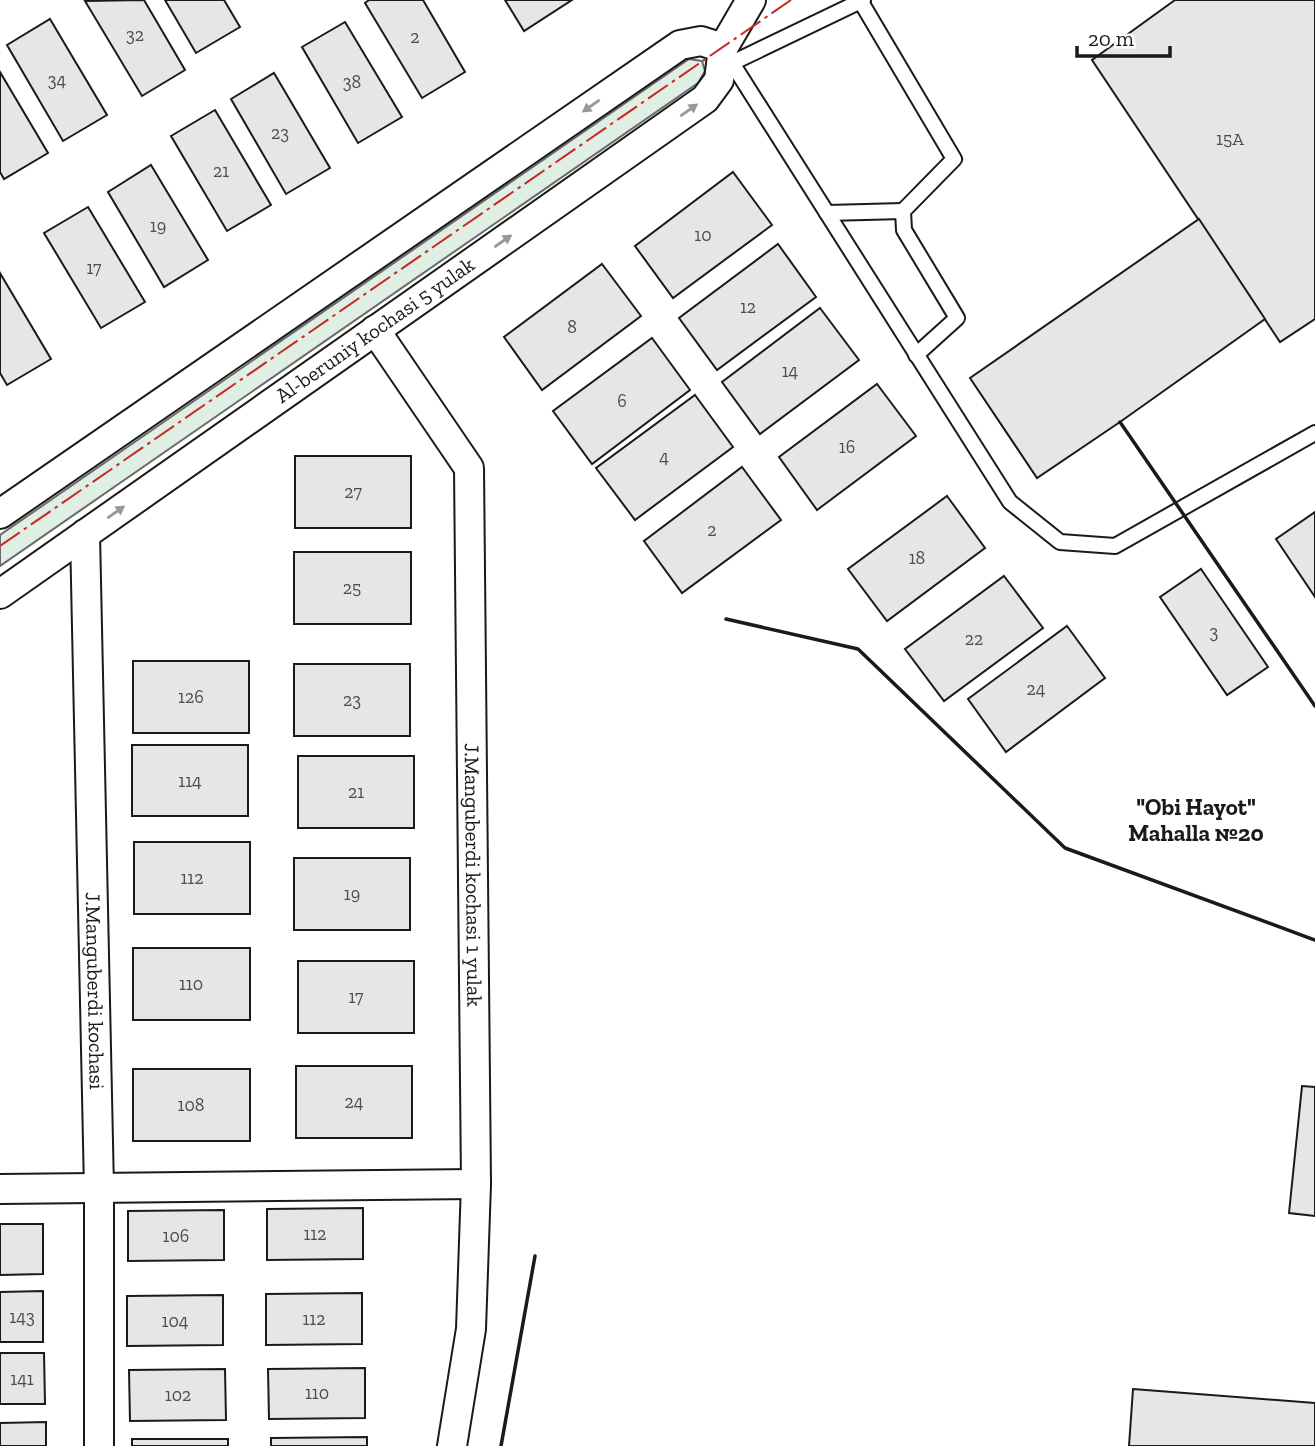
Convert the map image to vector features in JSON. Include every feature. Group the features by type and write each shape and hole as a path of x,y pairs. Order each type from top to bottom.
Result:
{"street":[{"name":"Al-beruniy kochasi 5 yulak","path":"0,594 705,99 719,80 751,0"},
{"path":"0,514 680,45 701,41 727,55"},
{"name":"J.Manguberdi kochasi 1 yulak","path":"375,330 468,468 476,1185 471,1329 452,1446"},
{"name":"J.Manguberdi kochasi","path":"85,534 99,1189 99,1446"},
{"path":"0,1189 476,1185"}],"lane":[{"path":"827,213 903,211 954,159 862,1 727,55 916,355 1010,502 1060,542 1115,546 1315,433"},
{"path":"903,211 904,230 957,318 916,355"}],"green space":[{"path":"689,59 702,61 705,71 698,83 0,566 0,535"}],"building":[{"path":"144,0 185,70 142,96 85,1"},
{"path":"165,0 224,0 240,27 196,53"},
{"path":"369,0 423,0 465,72 422,98 365,3"},
{"path":"505,0 572,0 524,31"},
{"path":"1175,0 1315,0 1315,319 1280,342 1092,60"},
{"path":"50,19 107,115 63,141 7,45"},
{"path":"345,22 402,117 358,143 302,47"},
{"path":"0,72 48,153 4,179 0,172"},
{"path":"274,73 330,168 286,194 231,99"},
{"path":"215,110 271,205 227,231 171,136"},
{"path":"151,165 208,260 164,287 108,192"},
{"path":"733,172 772,225 673,298 635,246"},
{"path":"88,207 145,302 101,328 44,233"},
{"path":"1199,219 1265,319 1037,478 970,378"},
{"path":"778,244 816,297 717,370 679,318"},
{"path":"602,264 641,316 542,390 504,337"},
{"path":"0,273 51,359 7,385 0,373"},
{"path":"820,308 859,360 760,434 722,382"},
{"path":"652,338 690,390 592,464 553,411"},
{"path":"877,384 916,436 817,510 779,457"},
{"path":"695,395 733,447 635,520 596,468"},
{"path":"295,456 411,456 411,528 295,528"},
{"path":"742,467 781,520 682,593 644,541"},
{"path":"947,496 985,548 887,621 848,569"},
{"path":"1315,512 1315,597 1276,539"},
{"path":"294,552 411,552 411,624 294,624"},
{"path":"1201,569 1268,667 1227,695 1160,597"},
{"path":"1004,576 1043,628 944,701 905,649"},
{"path":"1067,626 1105,678 1006,752 968,699"},
{"path":"133,661 249,661 249,733 133,733"},
{"path":"294,664 410,664 410,736 294,736"},
{"path":"132,745 248,745 248,816 132,816"},
{"path":"298,756 414,756 414,828 298,828"},
{"path":"134,842 250,842 250,914 134,914"},
{"path":"294,858 410,858 410,930 294,930"},
{"path":"133,948 250,948 250,1020 133,1020"},
{"path":"298,961 414,961 414,1033 298,1033"},
{"path":"296,1066 412,1066 412,1138 296,1138"},
{"path":"133,1069 250,1069 250,1141 133,1141"},
{"path":"1302,1086 1315,1087 1315,1216 1289,1213"},
{"path":"363,1208 363,1259 267,1260 267,1209"},
{"path":"224,1210 224,1260 128,1261 128,1211"},
{"path":"0,1224 43,1224 43,1274 0,1275"},
{"path":"43,1291 43,1342 0,1342 0,1292"},
{"path":"362,1293 362,1344 266,1345 266,1294"},
{"path":"223,1295 223,1345 127,1346 127,1296"},
{"path":"0,1353 44,1353 45,1404 0,1404"},
{"path":"365,1368 365,1418 269,1419 268,1369"},
{"path":"225,1369 226,1420 130,1421 129,1370"},
{"path":"1133,1389 1315,1403 1315,1446 1129,1446"},
{"path":"46,1422 46,1446 0,1446 0,1423"},
{"path":"367,1437 367,1446 271,1446 271,1438"},
{"path":"132,1439 228,1439 228,1446 132,1446"}],"wall":[{"path":"1120,422 1315,706"},
{"path":"726,619 858,649 1065,848 1315,940"},
{"path":"501,1446 535,1256"}],"power":[{"path":"0,546 791,0"}],"district":[{"name":"\"Obi Hayot\" Mahalla №20","path":"1196,820"}]}
